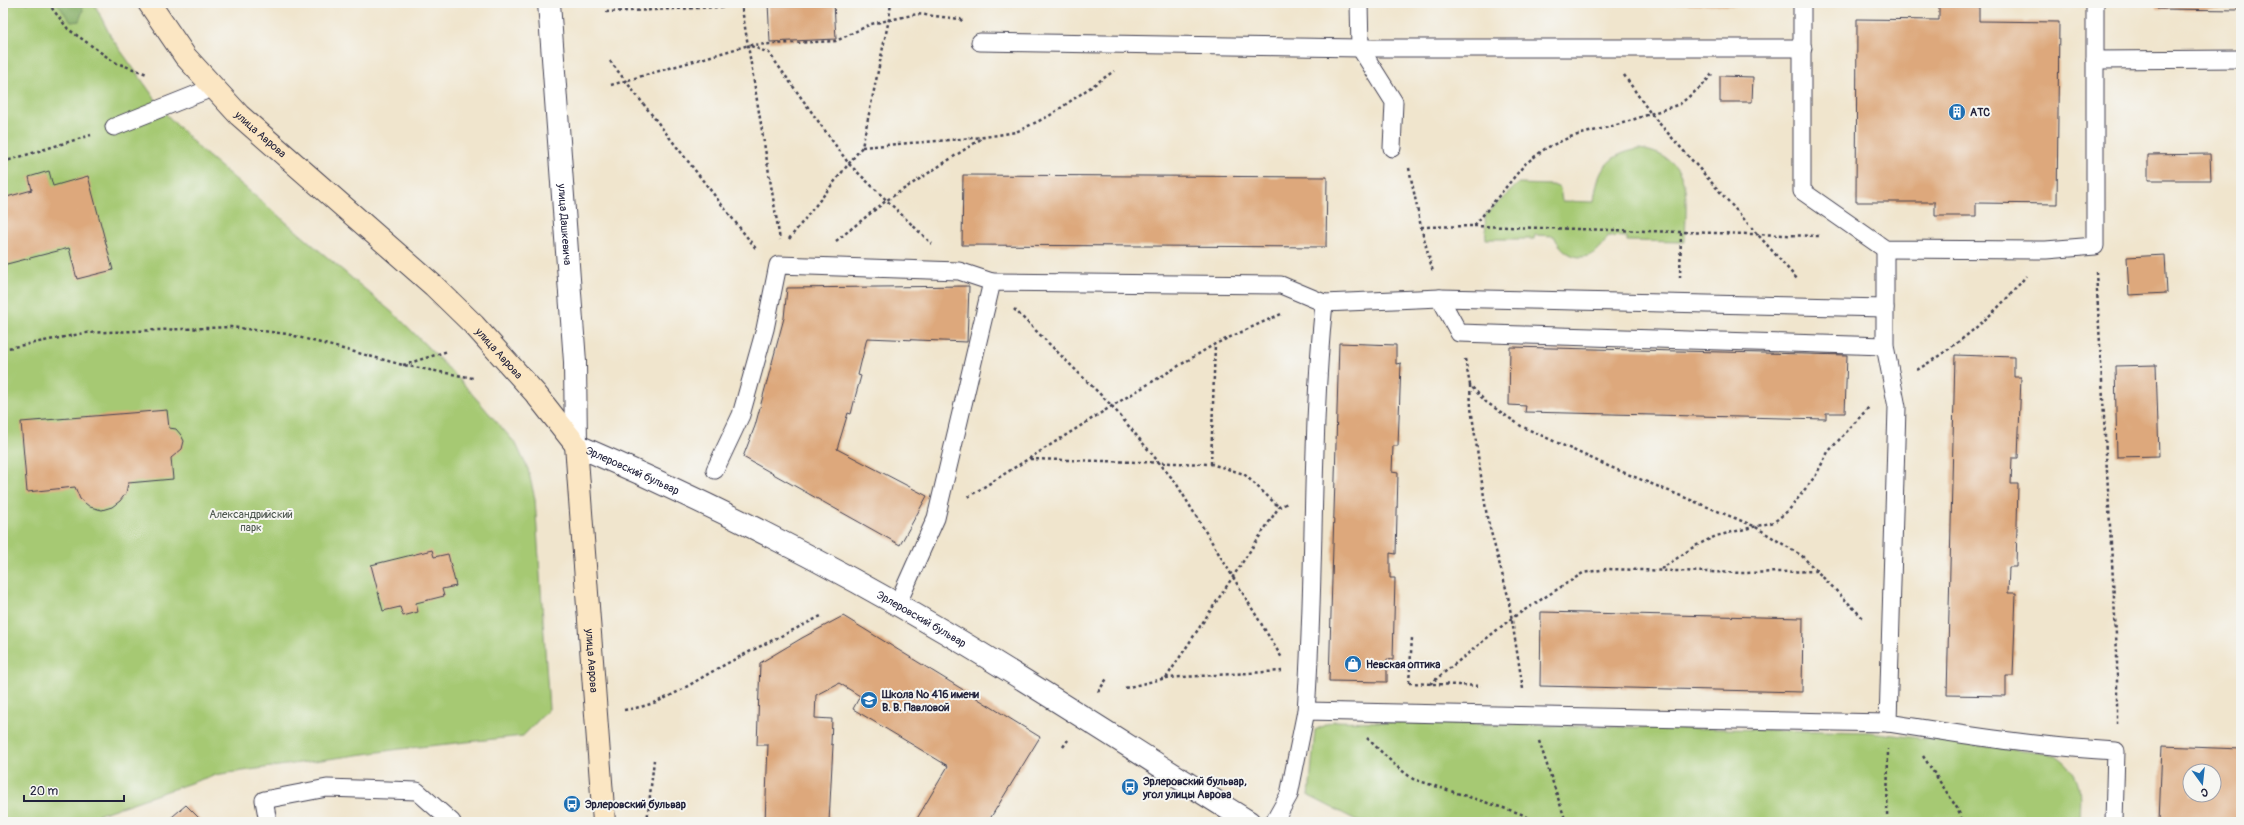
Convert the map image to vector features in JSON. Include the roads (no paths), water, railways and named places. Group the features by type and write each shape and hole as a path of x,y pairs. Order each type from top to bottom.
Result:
{"street":[{"name":"улица Аврова","path":"149,3 185,56 238,116 434,286 474,325 535,393 576,445 604,822"},
{"name":"улица Дашкевича","path":"549,3 575,362 576,445"},
{"name":"Эрлеровский бульвар","path":"576,445 634,470 724,514 897,605 952,636 1249,822"}],"lane":[{"path":"1359,3 1360,48 1394,102 1392,148"},
{"path":"1802,3 1802,191 1885,248 2046,250 2095,246 2095,3"},
{"path":"980,42 1360,48 1803,48"},
{"path":"2094,60 2241,59"},
{"path":"114,128 212,88"},
{"path":"1885,248 1885,346 1897,407 1888,723"},
{"path":"715,470 740,414 765,329 778,265 959,271 992,282 1281,285 1324,303 1440,298 1885,308"},
{"path":"897,605 936,518 992,282"},
{"path":"1440,298 1459,333 1885,346"},
{"path":"1274,822 1289,795 1306,710 1317,369 1324,303"},
{"path":"1306,710 1888,723 1983,738 2070,749 2116,751 2114,822"},
{"path":"268,822 264,800 327,788 417,791 452,822"}],"place":[{"name":"АТС","path":"1957,112"},
{"name":"Невская оптика","path":"1353,664"},
{"name":"Школа № 416 имени В. В. Павловой","path":"869,700"},
{"name":"Эрлеровский бульвар, угол улицы Аврова","path":"1130,787"},
{"name":"Эрлеровский бульвар","path":"572,804"}],"park label":[{"name":"Александрийский парк","path":"251,520"}]}
